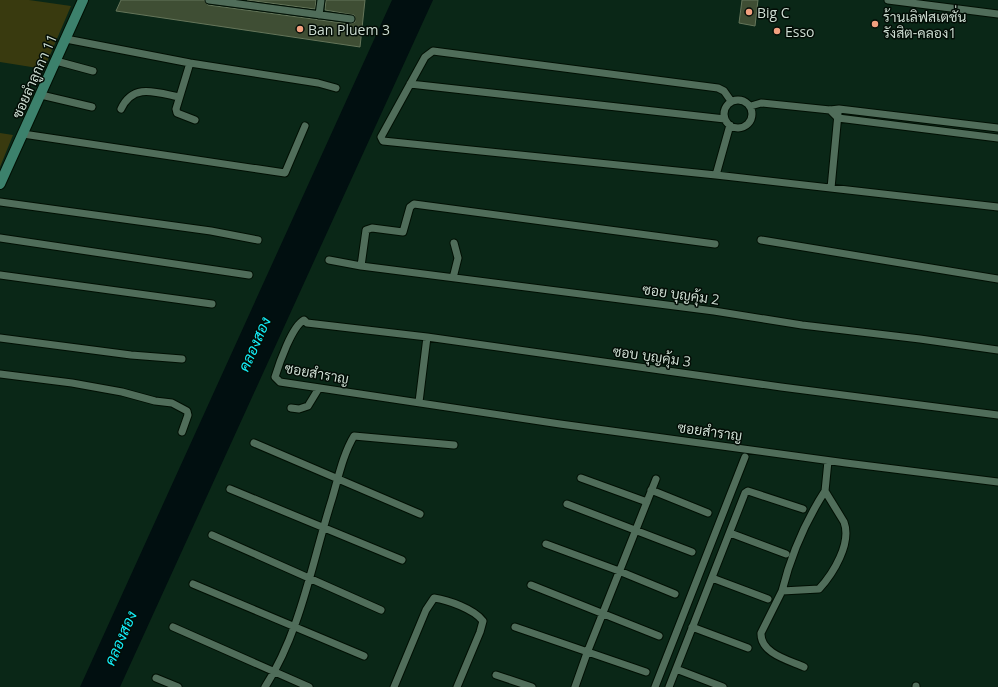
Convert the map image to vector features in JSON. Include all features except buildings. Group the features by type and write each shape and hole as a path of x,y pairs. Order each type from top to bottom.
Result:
{"street":[{"name":"ซอยลำลูกกา 11","path":"0,184 83,0"},
{"path":"209,0 351,19"},
{"path":"319,15 321,0"},
{"path":"888,0 998,14"},
{"path":"66,39 190,63 318,83 336,88"},
{"path":"731,101 724,91 718,88 433,51 425,57 381,134 381,137 383,141 716,174 998,207"},
{"path":"56,61 93,72"},
{"path":"190,63 179,97 177,113 195,120"},
{"path":"410,84 725,119"},
{"path":"121,109 126,98 141,91 179,97"},
{"path":"41,95 92,107"},
{"path":"743,100 751,106 753,114 749,123 739,128 730,125 725,119 724,111 731,101 743,100"},
{"path":"751,106 761,103 830,110 839,109 998,128"},
{"path":"831,188 839,109"},
{"path":"830,110 838,118 998,138"},
{"path":"716,174 730,125"},
{"path":"23,134 285,173 305,126"},
{"path":"0,202 203,230 258,240"},
{"path":"360,266 366,230 372,228 403,232 410,207 414,204 715,244"},
{"path":"0,238 249,275"},
{"path":"761,240 998,279"},
{"path":"453,278 458,258 454,243"},
{"name":"ซอย บุญคุ้ม 2","path":"329,260 360,266 998,350"},
{"path":"0,275 212,304"},
{"name":"ซอบ บุญคุ้ม 3","path":"304,320 307,323 427,337 781,387 998,415"},
{"name":"ซอยสำราญ","path":"304,320 300,322 287,347 275,377 280,382 560,424 828,461 998,482"},
{"path":"419,402 427,337"},
{"path":"0,338 131,355 182,359"},
{"path":"0,374 72,383 172,403 187,411 188,415 182,432"},
{"path":"291,408 299,409 308,406 319,388"},
{"path":"265,687 274,673 293,627 310,577 338,480 353,438 357,435 454,445"},
{"path":"254,443 420,514"},
{"path":"655,687 745,457"},
{"path":"804,667 766,649 761,640 761,633 782,591 792,553 806,524 825,491 828,461"},
{"path":"581,478 647,502"},
{"path":"575,687 656,479"},
{"path":"230,489 402,560"},
{"path":"651,490 708,513"},
{"path":"669,687 746,491 803,509"},
{"path":"782,591 819,589 840,557 845,545 846,527 825,491"},
{"path":"567,504 692,552"},
{"path":"730,533 786,554"},
{"path":"212,535 310,577 381,610"},
{"path":"546,544 619,571 675,594"},
{"path":"712,578 768,599"},
{"path":"193,584 364,656"},
{"path":"531,585 659,636"},
{"path":"394,687 426,610 434,598 454,603 476,614 483,621 458,687"},
{"path":"173,627 274,673 309,687"},
{"path":"516,627 587,653 646,672"},
{"path":"692,627 748,648"},
{"path":"676,670 723,687"},
{"path":"496,675 532,687"},
{"path":"156,678 178,687"}],"shaded area":[{"path":"0,0 29,0 71,6 44,69 0,62"},
{"path":"0,133 13,135 0,167"}],"water":[{"name":"คลองสอง","path":"392,0 433,0 120,687 80,687"}],"place":[{"name":"Big C","path":"749,12"},
{"name":"ร้านเลิฟสเตชั่น รังสิต-คลอง1","path":"875,24"},
{"name":"Ban Pluem 3","path":"300,29"},
{"name":"Esso","path":"777,31"}]}
